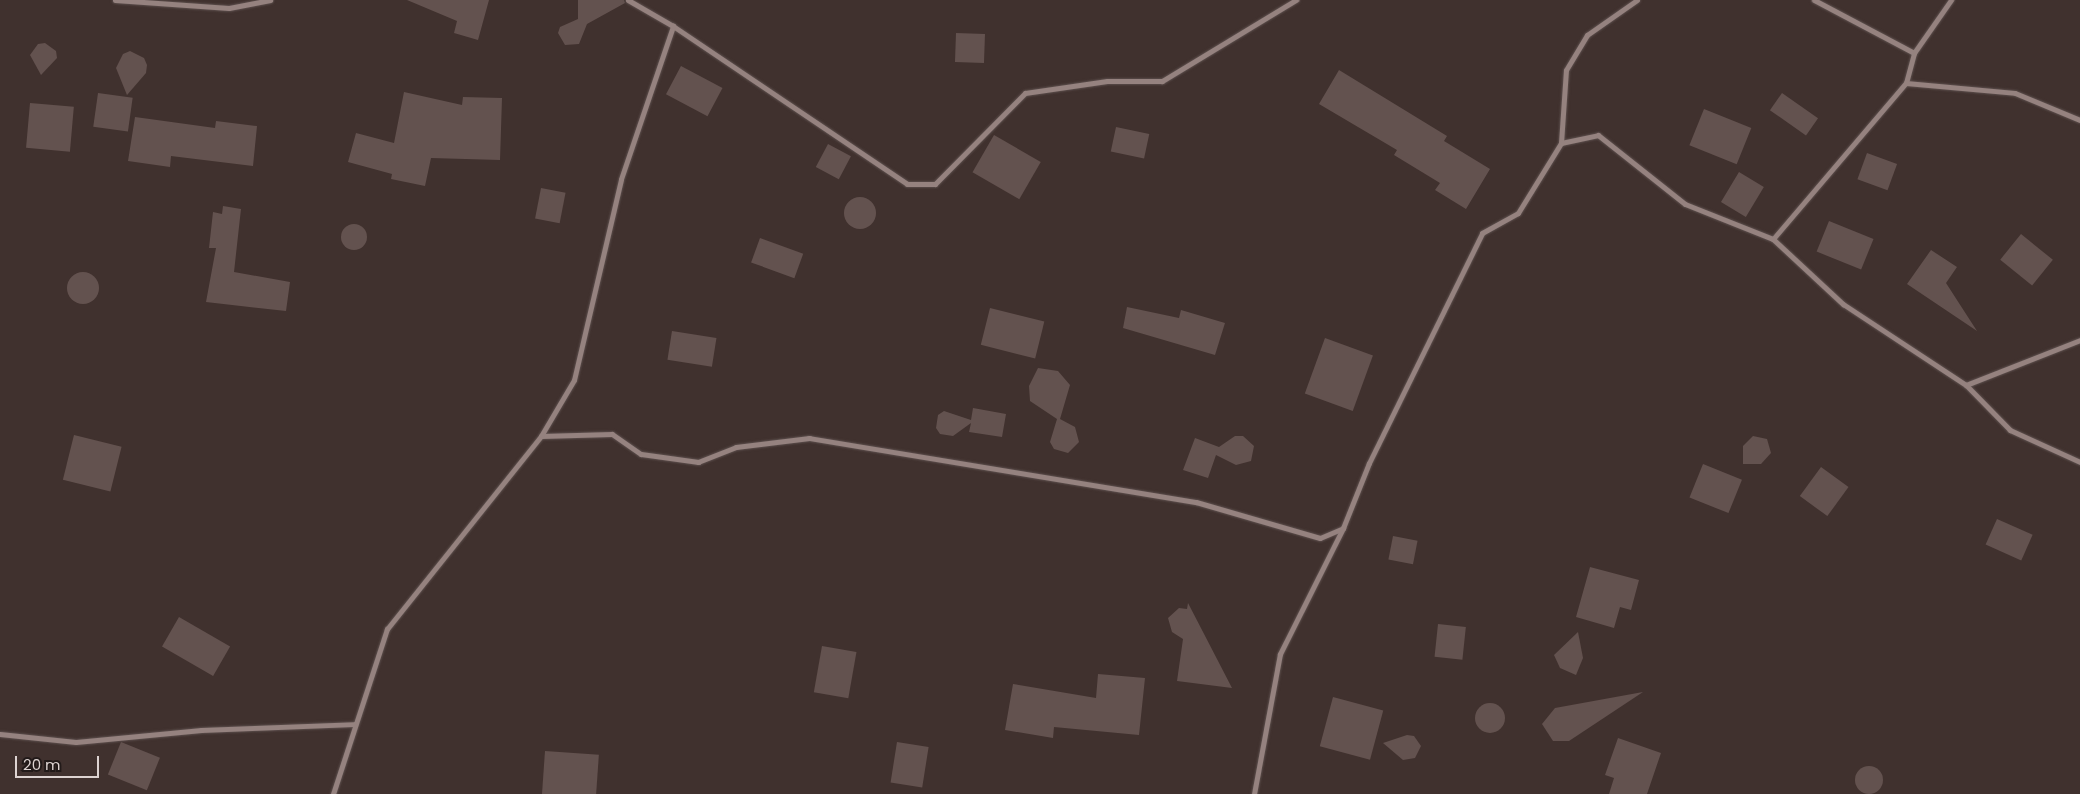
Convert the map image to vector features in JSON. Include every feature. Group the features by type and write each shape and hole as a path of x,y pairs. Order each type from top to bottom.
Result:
{"street":[{"path":"115,0 229,8 270,0"},
{"path":"628,0 673,26 907,184 935,184 1025,93 1106,81 1162,81 1296,0"},
{"path":"1254,794 1280,654 1343,528 1369,463 1482,233 1518,213 1561,143 1566,70 1587,34 1637,0"},
{"path":"1814,0 1914,53"},
{"path":"1773,239 1906,83 1914,53 1951,0"},
{"path":"333,794 354,724 387,629 541,436 574,380 620,178 673,26"},
{"path":"1906,83 2015,93 2080,120"},
{"path":"1561,143 1598,135 1685,204 1773,239 1843,304 1966,386 2010,430 2080,462"},
{"path":"1966,386 2080,340"},
{"path":"541,436 612,434 641,454 698,462 736,447 809,438 1196,502 1320,538 1343,528"},
{"path":"0,734 76,742 201,730 354,724"}],"building":[{"path":"407,0 489,0 478,40 454,33 457,21"},
{"path":"578,0 624,0 625,3 587,24 579,44 565,45 558,33 560,27 578,19"},
{"path":"956,33 985,34 984,63 955,62"},
{"path":"45,43 56,51 57,58 41,75 30,55 38,44"},
{"path":"130,51 144,58 147,65 146,73 127,95 116,68 123,54"},
{"path":"681,66 722,88 707,116 666,94"},
{"path":"1339,70 1447,136 1444,141 1490,169 1466,209 1435,190 1440,183 1394,155 1397,150 1319,104"},
{"path":"404,92 462,105 463,97 502,98 500,160 431,158 425,186 391,179 392,174 348,162 356,133 394,143"},
{"path":"98,93 133,98 128,132 93,127"},
{"path":"1782,93 1818,118 1806,135 1770,110"},
{"path":"30,103 74,107 70,152 26,148"},
{"path":"1704,109 1751,128 1737,164 1689,145"},
{"path":"135,117 215,128 216,121 257,126 253,166 171,156 170,167 128,161"},
{"path":"1116,127 1149,134 1144,159 1111,151"},
{"path":"994,135 1041,162 1019,199 972,172"},
{"path":"828,144 851,156 839,179 816,167"},
{"path":"1867,153 1897,164 1887,190 1857,179"},
{"path":"1739,172 1764,187 1746,217 1721,202"},
{"path":"541,188 566,193 560,223 535,218"},
{"path":"860,197 866,198 871,202 875,207 875,219 871,224 866,228 860,229 854,228 849,224 845,219 844,213 845,207 849,202 854,198"},
{"path":"223,206 241,209 234,272 290,282 286,311 206,302 216,248 209,248 213,212 222,214"},
{"path":"1829,221 1874,239 1861,270 1817,252"},
{"path":"354,224 363,228 367,237 363,246 354,250 345,246 341,237 345,228"},
{"path":"2021,234 2053,260 2032,285 2000,260"},
{"path":"760,238 803,254 794,278 751,262"},
{"path":"1931,250 1957,267 1946,283 1977,331 1907,284"},
{"path":"83,272 94,277 99,288 94,299 83,304 72,299 67,288 72,277"},
{"path":"1127,307 1179,318 1181,310 1225,323 1215,355 1123,328"},
{"path":"990,308 1044,322 1035,358 981,345"},
{"path":"672,331 716,338 712,367 667,360"},
{"path":"1325,338 1373,355 1353,411 1305,393"},
{"path":"1038,368 1058,371 1070,385 1060,419 1075,427 1079,442 1068,453 1054,449 1050,442 1057,419 1030,401 1029,386"},
{"path":"973,408 1006,414 1002,437 969,432 971,423 953,436 940,434 936,428 938,415 944,411 971,420"},
{"path":"74,435 122,447 110,491 63,480"},
{"path":"1235,436 1243,436 1254,446 1251,461 1236,465 1216,455 1208,478 1183,470 1195,438 1219,447"},
{"path":"1753,436 1767,439 1771,453 1761,464 1743,464 1743,446"},
{"path":"1703,464 1742,480 1728,513 1690,497"},
{"path":"1821,467 1849,487 1827,516 1800,496"},
{"path":"1997,519 2033,535 2021,560 1986,545"},
{"path":"1393,536 1418,541 1413,564 1388,560"},
{"path":"1590,567 1639,580 1631,610 1620,607 1614,628 1576,617"},
{"path":"1188,603 1232,688 1177,681 1183,639 1172,632 1168,618 1179,608 1187,609"},
{"path":"179,617 230,646 213,676 162,646"},
{"path":"1438,624 1466,627 1462,660 1435,657"},
{"path":"1578,632 1583,658 1576,675 1560,668 1554,655"},
{"path":"822,646 856,652 848,698 814,692"},
{"path":"1098,674 1145,678 1139,735 1054,727 1053,738 1005,730 1013,684 1096,698"},
{"path":"1643,692 1569,741 1553,741 1542,724 1555,708"},
{"path":"1333,697 1383,710 1370,760 1320,746"},
{"path":"1490,703 1496,704 1504,712 1504,724 1496,732 1490,733 1484,732 1476,724 1475,718 1476,712 1484,704"},
{"path":"1407,735 1414,736 1421,746 1415,758 1403,760 1383,743"},
{"path":"1618,738 1661,753 1647,794 1609,794 1614,778 1605,775"},
{"path":"121,742 160,758 147,790 108,774"},
{"path":"897,742 929,747 922,788 891,782"},
{"path":"545,751 599,755 596,794 542,794"},
{"path":"1869,766 1879,770 1883,780 1879,790 1869,794 1859,790 1855,780 1859,770"}]}
